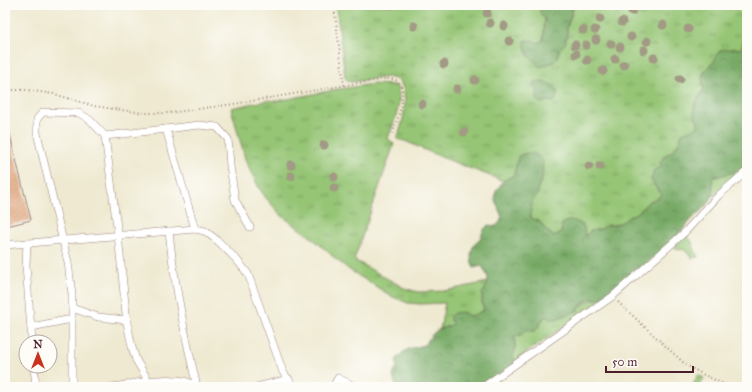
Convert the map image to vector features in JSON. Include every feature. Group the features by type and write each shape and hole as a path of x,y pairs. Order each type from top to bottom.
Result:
{"lane":[{"path":"72,387 72,295 64,240 37,133 37,119 43,112 79,113 90,120 105,136 127,320 134,354 149,382"},
{"path":"105,136 199,125 217,126 228,139 235,200 250,227"},
{"path":"166,129 195,229"},
{"path":"483,387 613,296 684,233 719,195 747,171"},
{"path":"5,245 195,229 205,231 218,241 237,260 248,274 281,366 288,380 294,387"},
{"path":"169,231 172,260 185,336 197,387"},
{"path":"27,243 26,266 31,334"},
{"path":"72,308 98,317 127,320"},
{"path":"31,327 72,319"},
{"path":"35,374 36,387"},
{"path":"333,387 338,378 356,387"},
{"path":"112,387 174,380 185,381 197,387"},
{"path":"257,387 288,380"}],"path":[{"path":"334,5 344,85"},
{"path":"5,90 26,90 54,94 94,106 121,110 145,113 169,113 234,104 344,85 382,80 397,81 402,87 402,98 400,113 392,134"},
{"path":"613,296 648,331 686,365 731,387"}],"green space":[{"path":"336,5 541,5 539,8 545,19 543,40 538,43 532,40 527,55 534,60 557,59 559,50 565,44 567,28 573,9 579,5 747,5 747,37 744,39 742,49 720,50 715,61 704,72 702,80 704,89 698,98 694,115 698,122 698,128 682,133 677,146 666,155 661,167 651,180 661,194 658,198 648,202 639,212 615,225 609,225 601,229 591,231 585,236 584,227 580,223 562,224 561,233 555,237 545,229 540,222 531,218 531,205 533,199 538,194 538,187 542,180 543,169 525,153 518,157 514,175 503,181 397,139 405,102 399,80 388,77 351,82 348,81 345,77"},
{"path":"541,5 579,5 572,9 565,44 559,50 557,59 554,62 540,67 527,53 525,40 532,40 538,43 543,40 545,19 540,13"},
{"path":"747,37 747,165 734,172 712,178 713,193 710,202 680,233 620,288 598,299 589,299 582,304 577,311 556,319 550,319 545,316 535,331 525,331 515,337 515,350 513,357 515,361 508,373 491,387 396,387 393,376 397,366 396,360 400,355 407,350 426,344 435,332 453,324 450,321 450,316 454,313 463,312 471,317 484,310 482,294 488,283 488,277 482,266 474,268 471,252 473,246 480,239 486,227 488,225 496,226 500,222 502,217 495,200 496,191 503,181 514,175 518,157 532,153 538,155 543,161 542,180 538,187 538,194 532,205 531,218 540,222 554,237 561,233 562,224 571,220 576,221 584,227 585,236 591,231 601,229 609,225 615,225 624,221 630,216 639,212 648,202 658,198 661,194 651,180 654,170 661,167 660,162 666,155 673,151 679,143 682,133 698,127 698,122 694,115 694,105 704,89 702,76 707,68 713,63 720,50 736,48 741,49 744,39"},
{"path":"534,82 544,82 556,88 557,97 554,102 548,101 542,103 537,101 537,90 533,86"},
{"path":"373,84 394,85 398,88 399,101 397,113 388,138 394,144 354,260 404,288 418,292 444,291 488,282 482,303 484,310 457,323 440,329 445,303 408,303 393,297 351,271 311,237 281,215 259,188 246,162 231,108 269,100 277,101"},
{"path":"747,165 747,167 712,197 712,178 734,172"},
{"path":"685,236 691,240 698,257 692,258 683,249 676,249 675,247 680,239"},
{"path":"607,296 515,361 513,357 515,350 515,337 520,335 525,330 538,328 545,316 577,311 588,301"},
{"path":"698,375 704,378 698,387 692,387"}],"building":[{"path":"5,115 31,220 7,226 5,216"}]}
